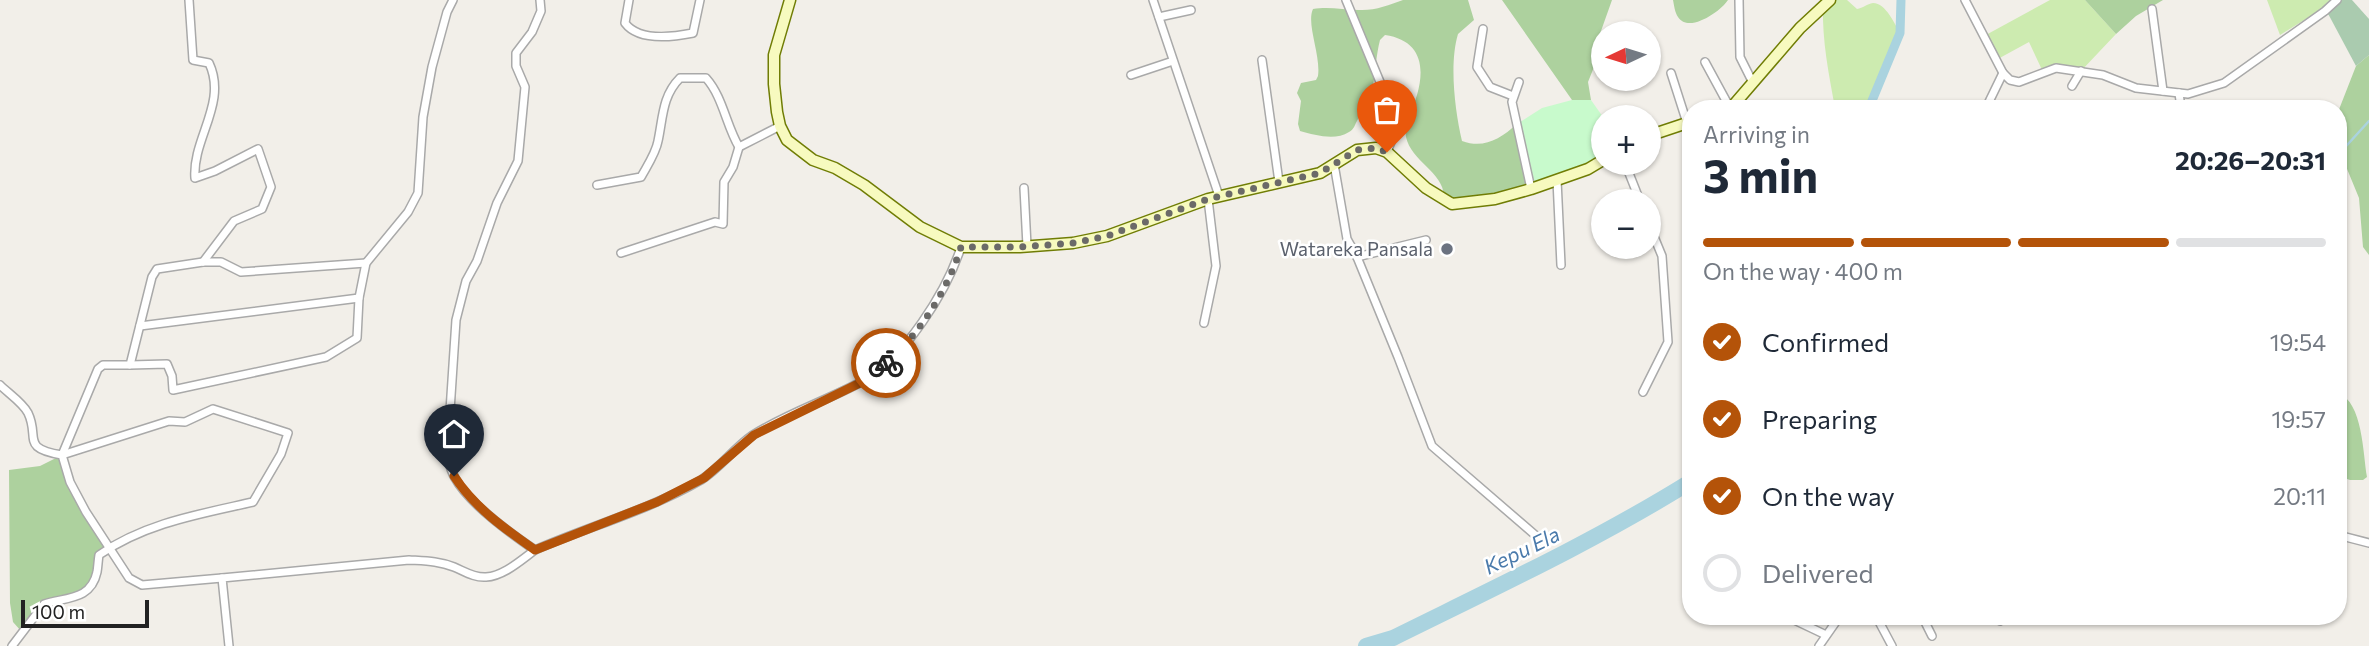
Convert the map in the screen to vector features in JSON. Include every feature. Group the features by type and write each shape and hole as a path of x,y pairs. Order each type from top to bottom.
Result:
{"street":[{"path":"189,0 193,60 209,63 214,74 215,89 212,110 194,168 195,178 258,149 271,187 262,208 234,221 203,262"},
{"path":"453,0 447,12 432,67 423,117 418,194 408,212 366,263 359,298 357,338 326,357 173,390 172,376 167,364 103,365 98,369 62,455 70,482 108,549 130,578 142,584 409,561 433,561 475,576 486,577 510,568 535,550 657,502 704,478 754,435 866,380 893,357 925,320 954,271 961,247"},
{"path":"535,550 501,526 461,487 447,456 456,320 466,281 477,261 496,203 518,161 525,87 516,66 516,52 532,32 541,11 540,0"},
{"path":"629,0 625,23 630,31 672,37 693,33 700,0"},
{"path":"790,0 774,55 774,84 780,126 788,140 813,160 835,168 864,185 920,228 961,247 1073,243 1107,236 1208,199 1320,173 1357,150 1376,148 1387,152 1426,188 1452,204 1495,199 1591,167"},
{"path":"1153,0 1219,196"},
{"path":"1346,0 1395,118 1393,137 1387,152"},
{"path":"1739,0 1740,57 1753,83"},
{"path":"1737,100 1800,28 1830,0"},
{"path":"1965,0 2003,73 2010,80 2019,82 2056,68 2104,75 2136,88 2179,93 2224,83 2337,0"},
{"path":"2152,9 2164,91"},
{"path":"1159,17 1191,10"},
{"path":"1483,29 1477,67 1490,87 1513,96"},
{"path":"1262,60 1279,182"},
{"path":"1131,75 1173,61"},
{"path":"1705,62 1726,100"},
{"path":"2072,86 2081,71"},
{"path":"1671,73 1682,104"},
{"path":"1990,100 2003,73"},
{"path":"597,185 641,177 658,143 660,119 666,101 672,86 680,78 706,78 715,88 738,147 733,167 724,181 723,224 715,222 621,253"},
{"path":"1519,82 1512,102 1531,189"},
{"path":"2179,93 2180,100"},
{"path":"1661,132 1682,125"},
{"path":"738,147 780,126"},
{"path":"1334,164 1347,239 1357,257 1432,446 1542,541"},
{"path":"1556,180 1561,265"},
{"path":"1024,188 1027,246"},
{"path":"1205,323 1216,266 1208,199"},
{"path":"1357,257 1426,240"},
{"path":"1643,392 1668,342 1661,254"},
{"path":"130,365 152,277 158,269 203,262 221,262 241,272 366,263"},
{"path":"139,327 359,298"},
{"path":"0,385 28,412 33,441 37,446 46,452 62,455 169,421 185,422 213,409 288,433 281,454 253,502 159,524 108,549 99,555 94,578 86,593 44,604 12,646"},
{"path":"2347,537 2369,543"},
{"path":"222,578 229,646"},
{"path":"1805,625 1826,635"},
{"path":"1819,646 1833,625"},
{"path":"1881,625 1892,646"},
{"path":"1926,625 1932,636"}],"green space":[{"path":"1403,0 1468,0 1474,20 1458,34 1453,73 1462,141 1485,143 1517,124 1531,189 1465,204 1444,196 1438,180 1414,153 1406,137 1421,73 1417,55 1406,42 1397,38 1385,35 1380,40 1372,90 1365,109 1352,130 1331,137 1300,131 1298,124 1301,101 1297,93 1301,83 1316,80 1318,76 1318,59 1311,23 1313,9 1370,10"},
{"path":"1502,0 1612,0 1605,21 1591,21 1591,74 1588,82 1591,100 1572,100"},
{"path":"1673,0 1728,0 1712,15 1689,23 1678,17"},
{"path":"1830,0 1847,0 1857,9 1873,3 1878,4 1890,15 1900,33 1872,100 1834,100 1826,58 1823,6"},
{"path":"2050,0 2085,0 2116,34 2081,71 2043,72 2029,42 1996,60 1984,36"},
{"path":"2085,0 2163,0 2136,16 2116,34"},
{"path":"2267,0 2337,0 2280,35"},
{"path":"2337,0 2352,0 2369,19 2369,55 2356,66 2325,8"},
{"path":"2369,55 2369,255 2363,247 2359,198 2347,169 2347,100 2343,100 2356,66"},
{"path":"1572,100 1591,100 1595,105 1591,105 1591,165 1531,189 1517,124 1542,108"},
{"path":"2347,399 2357,417 2367,477 2363,480 2347,479"},
{"path":"62,455 70,482 109,549 99,555 86,593 44,604 21,631 13,622 10,603 9,470 40,466"}],"waterway":[{"path":"1872,100 1900,33 1901,0"},
{"name":"Kepu Ela","path":"2347,145 2369,121"},
{"name":"Kepu Ela","path":"1366,646 1393,638 1544,563 1682,487"}],"way so far":[{"path":"886,363 925,320 954,271 961,247 1020,247 1073,243 1107,236 1208,199 1320,173 1357,150 1376,148 1387,152"}],"place":[{"name":"Watareka Pansala","path":"1447,249"}],"route":[{"path":"454,476 461,487 501,526 535,550 657,502 704,478 754,435 866,380 886,363"}]}
